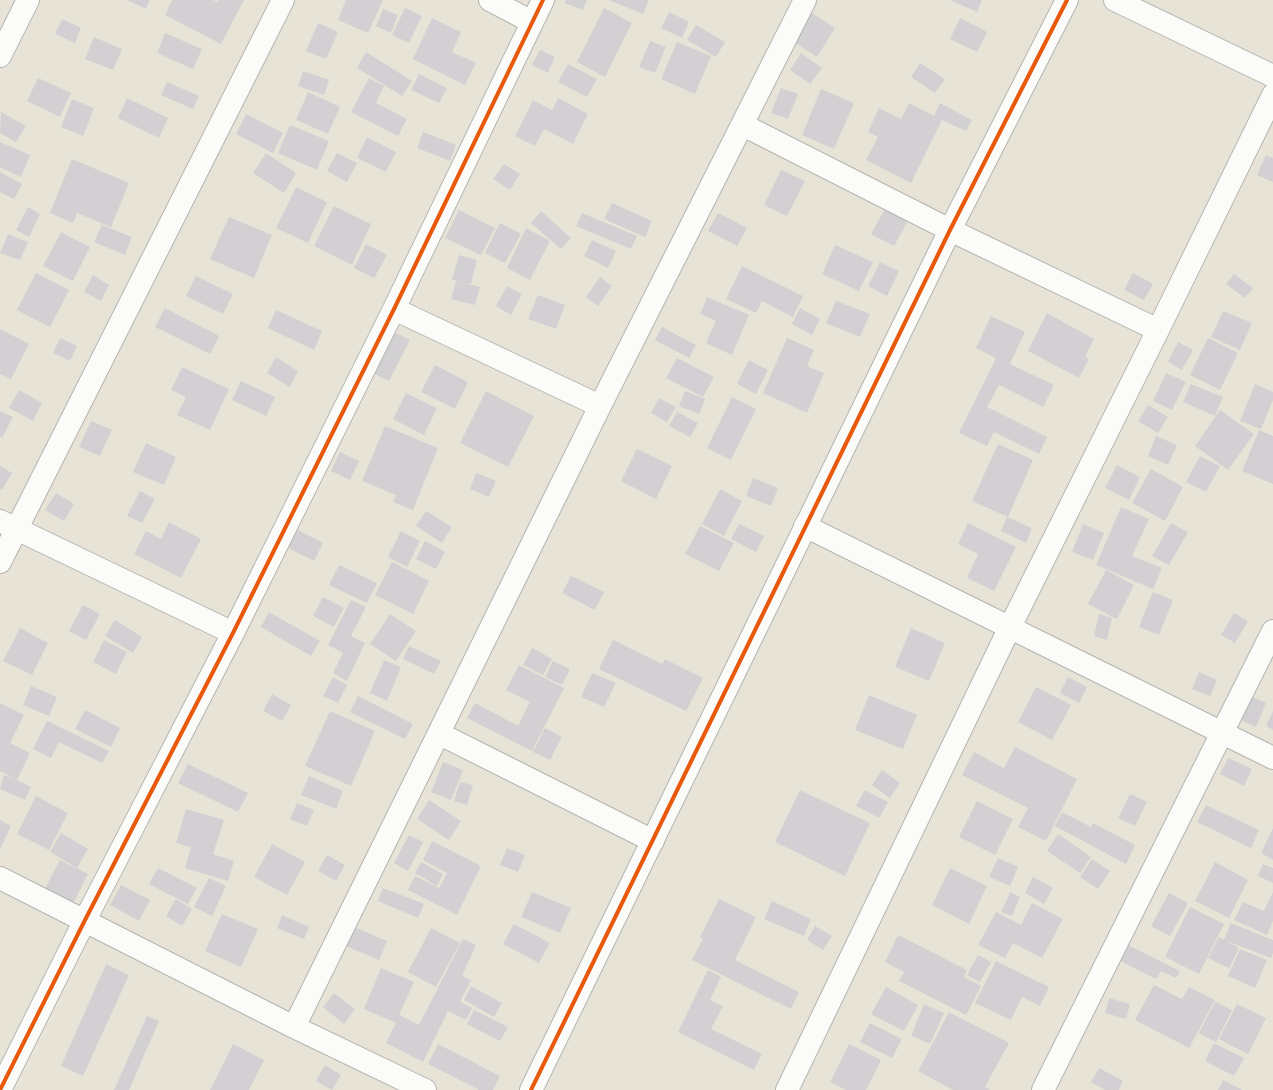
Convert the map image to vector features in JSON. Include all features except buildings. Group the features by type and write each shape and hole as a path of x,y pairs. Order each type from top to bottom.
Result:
{"street":[{"path":"0,56 28,0"},
{"path":"0,562 8,525 283,0"},
{"path":"490,0 532,22"},
{"path":"0,1090 84,922 233,634 394,309 543,0"},
{"path":"294,1027 440,734 600,406 805,0"},
{"path":"531,1090 950,230 1067,0"},
{"path":"1115,0 1273,76"},
{"path":"787,1090 1010,627 1158,330 1273,94"},
{"path":"743,125 950,230 1158,330"},
{"path":"394,309 600,406"},
{"path":"8,525 233,634"},
{"path":"805,526 1273,758"},
{"path":"1043,1090 1273,631"},
{"path":"440,734 653,841"},
{"path":"0,878 84,922 294,1027 425,1090"}],"cycle path":[{"path":"0,1090 84,922 233,633 394,309 543,0"},
{"path":"531,1090 950,230 1067,0"}]}
